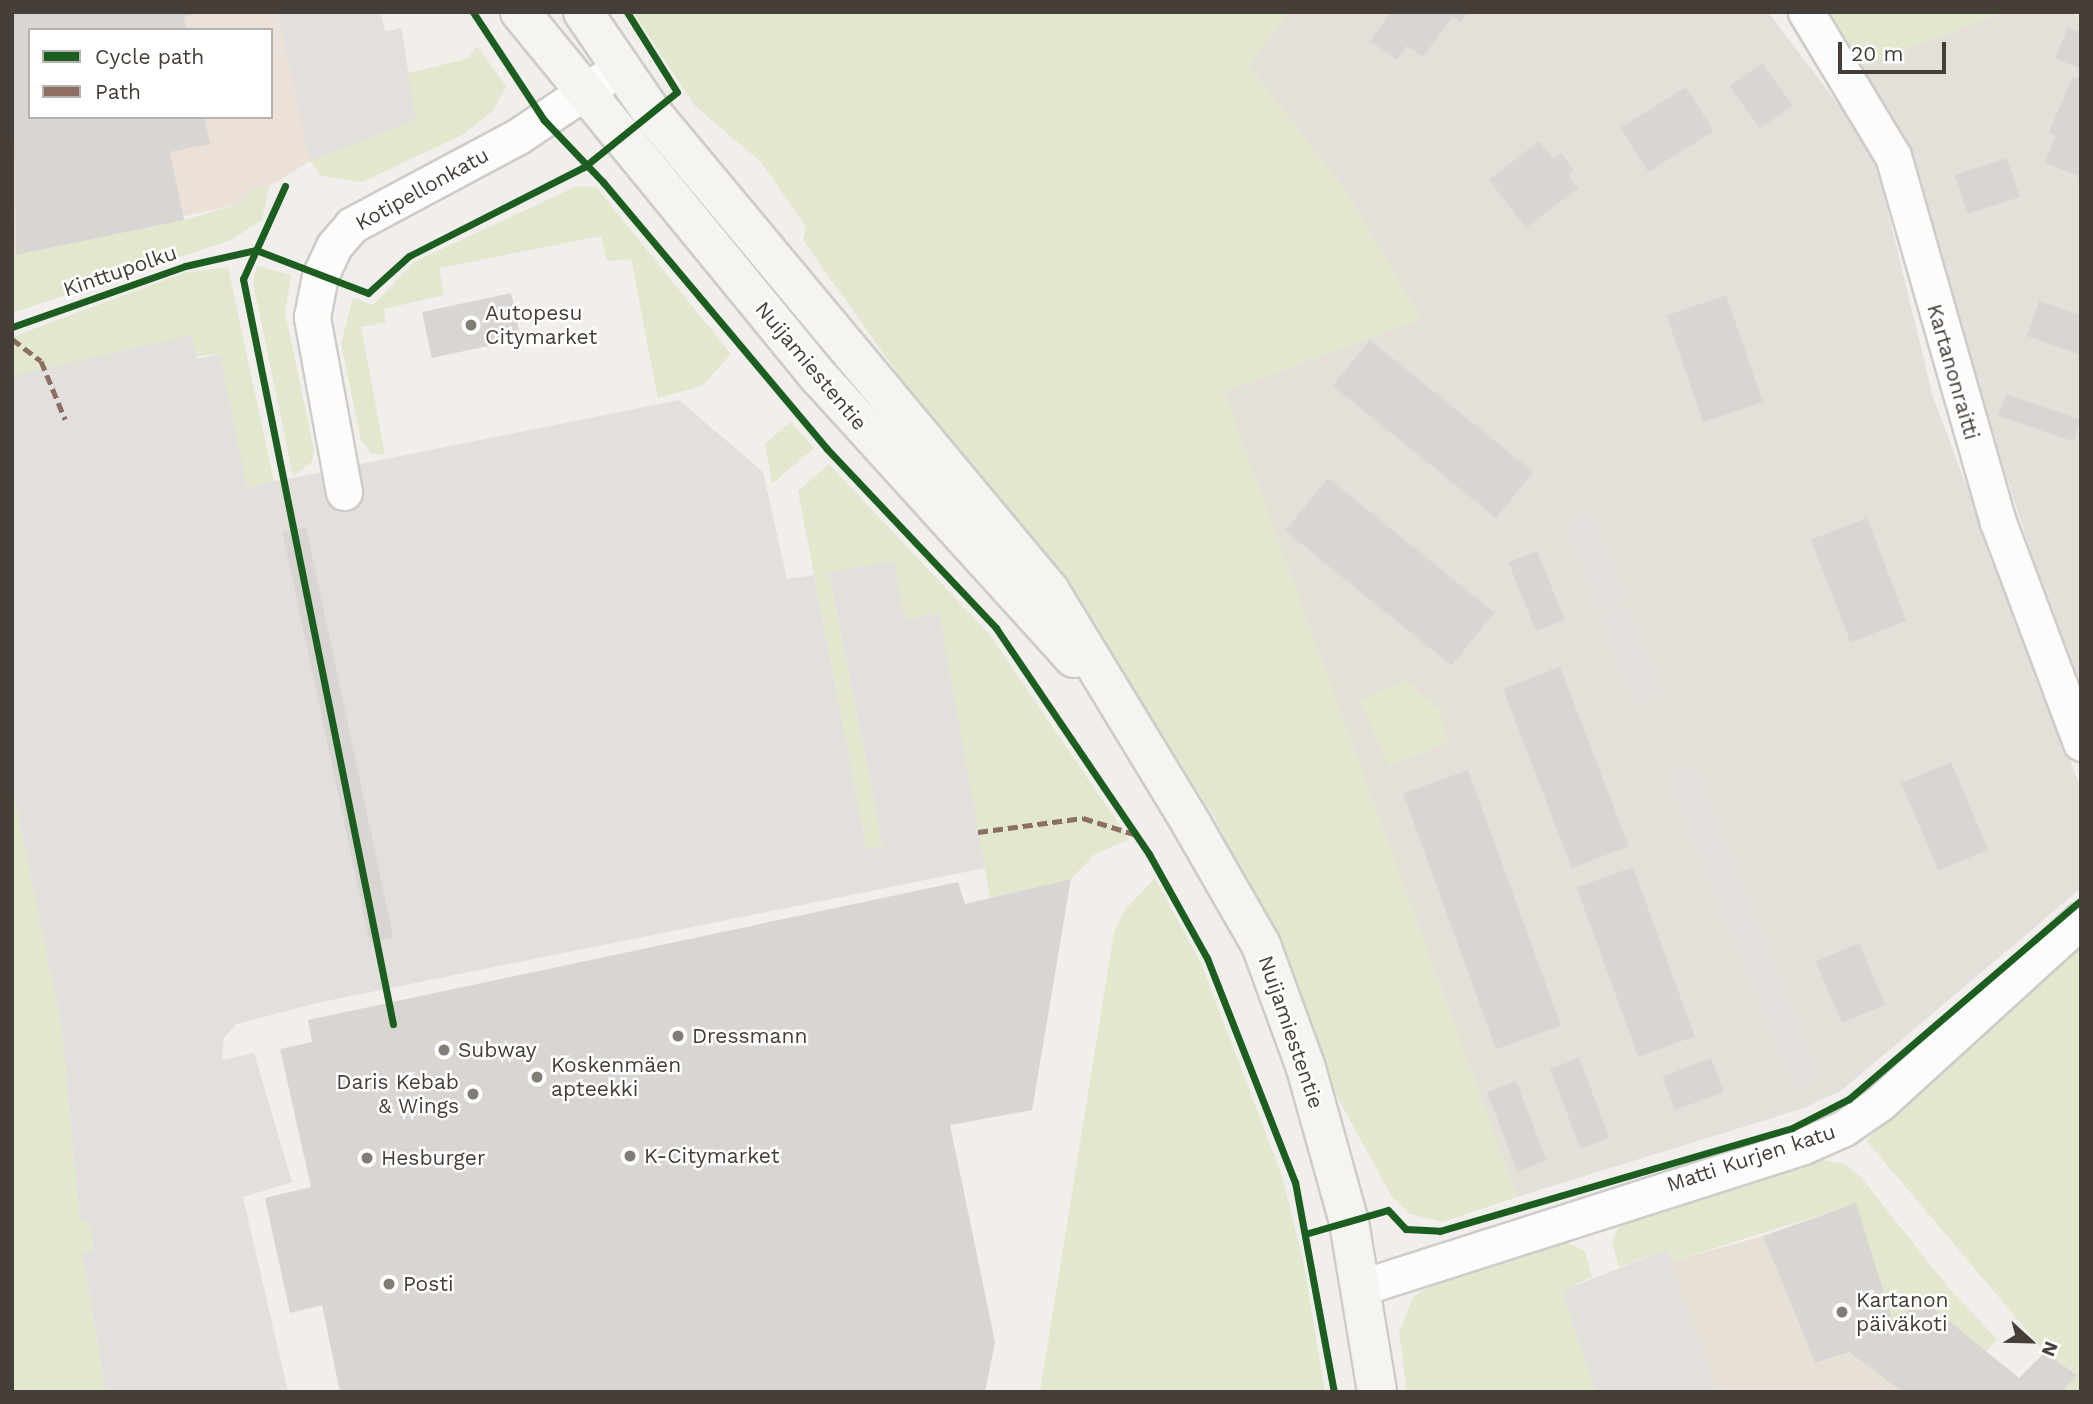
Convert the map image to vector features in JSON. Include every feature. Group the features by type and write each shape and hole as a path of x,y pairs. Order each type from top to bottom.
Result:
{"main road":[{"name":"Nuijamiestentie","path":"520,12 583,94 820,379 1025,608 1119,705"},
{"name":"Nuijamiestentie","path":"583,12 652,113 1050,590 1261,945 1335,1157 1377,1392"}],"street":[{"name":"Kartanonraitti","path":"1806,12 1893,156 1998,522 2081,743"},
{"name":"Kotipellonkatu","path":"344,492 312,317 320,276 334,246 352,225 517,137 621,67"},
{"name":"Matti Kurjen katu","path":"1359,1288 1801,1147 1844,1128 1880,1103 2081,919"}],"shaded area":[{"path":"12,12 380,12 385,32 401,28 416,120 310,161 269,187 249,191 246,202 12,256"},
{"path":"278,12 380,12 385,32 401,28 416,120 310,161"},
{"path":"1288,12 1768,12 1873,150 1933,397 2081,789 2081,888 1842,1090 1804,1108 1517,1197 1224,392 1421,319 1345,190 1249,66"},
{"path":"2003,12 2068,12 2081,18 2081,705 1977,386 1910,151 1858,68"},
{"path":"192,335 197,359 220,354 247,487 679,400 763,472 787,579 814,575 867,850 883,847 829,572 893,561 906,620 939,613 985,868 321,1002 236,1024 224,1038 222,1060 254,1053 292,1182 243,1197 288,1392 106,1392 82,1253 95,1250 88,1221 80,1221 62,1028 12,784 12,376"},
{"path":"1591,512 1624,598 1599,608 1566,522"},
{"path":"1627,607 1660,693 1635,703 1602,617"},
{"path":"1692,765 1818,1077 1795,1087 1669,774"},
{"path":"1763,1236 1815,1363 1849,1352 1902,1392 1716,1392 1670,1262"},
{"path":"1667,1249 1716,1392 1596,1392 1562,1291"}],"green space":[{"path":"633,12 1288,12 1249,66 1345,190 1421,319 1224,392 1517,1197 1442,1222 1410,1214 1392,1197 1333,1089 1267,927 1213,815 1061,582 905,384 803,240 806,227 761,162 695,106"},
{"path":"1822,12 2003,12 1858,68"},
{"path":"477,46 506,86 493,111 464,134 362,182 322,176 310,161 416,120 408,73 467,59"},
{"path":"577,186 597,188 731,354 702,386 658,398 631,259 607,261 601,236 439,268 444,295 384,309 386,322 361,327 385,454 372,454 361,440 341,344 353,298 373,305 414,262"},
{"path":"269,187 262,220 231,240 12,313 12,256 184,220 246,202 249,191"},
{"path":"257,266 291,275 285,313 314,449 312,462 293,476 253,283"},
{"path":"228,267 274,482 246,487 220,354 12,376 12,337 184,273"},
{"path":"791,422 814,448 772,484 765,443"},
{"path":"829,464 990,635 1129,839 1094,855 1071,879 990,898 939,613 906,620 892,561 829,573 883,847 867,850 798,491"},
{"path":"1406,680 1440,710 1448,742 1389,767 1360,700"},
{"path":"12,784 62,1028 80,1221 88,1221 95,1251 82,1254 106,1392 12,1392"},
{"path":"1155,878 1201,963 1282,1176 1303,1260 1325,1392 1040,1392 1114,932 1124,911"},
{"path":"2081,945 2081,1392 2062,1392 2077,1374 2045,1352 1866,1140"},
{"path":"1819,1159 1845,1164 1861,1177 1947,1286 1997,1339 1986,1352 1918,1296 1895,1328 1855,1204 1670,1262 1666,1249 1619,1267 1612,1242 1621,1222"},
{"path":"1560,1239 1585,1251 1592,1277 1562,1291 1596,1392 1407,1392 1399,1332 1413,1297 1442,1280"}],"building":[{"path":"12,12 201,12 184,17 186,28 28,28 28,119 204,119 210,144 170,152 184,220 16,255"},
{"path":"1391,12 1468,12 1460,23 1453,16 1423,57 1407,46 1397,60 1370,41"},
{"path":"2068,27 2081,33 2081,69 2055,58"},
{"path":"1762,63 1793,105 1760,129 1730,87"},
{"path":"2081,77 2081,177 2045,163 2056,135 2049,132 2072,78"},
{"path":"1686,87 1714,131 1648,172 1621,128"},
{"path":"1539,141 1553,159 1561,153 1574,170 1568,175 1578,188 1526,228 1489,180"},
{"path":"2007,158 2020,197 1967,214 1955,175"},
{"name":"Autopesu Citymarket","path":"511,293 521,339 432,358 422,312"},
{"path":"1726,295 1763,402 1703,422 1666,316"},
{"path":"2039,301 2081,315 2081,355 2027,336"},
{"path":"1370,340 1533,472 1496,518 1333,386"},
{"path":"2006,394 2081,420 2073,441 1999,416"},
{"path":"1328,478 1494,613 1452,666 1285,531"},
{"path":"1867,518 1906,621 1850,642 1811,540"},
{"path":"306,527 393,938 370,943 283,532"},
{"path":"1537,551 1565,620 1536,631 1508,563"},
{"path":"1560,667 1629,846 1572,868 1503,689"},
{"path":"1951,762 1988,849 1938,871 1901,783"},
{"path":"1468,770 1561,1026 1496,1049 1403,794"},
{"path":"1633,867 1695,1036 1638,1057 1577,888"},
{"name":"K-Citymarket","path":"1071,879 1032,1110 950,1125 995,1342 985,1392 340,1392 322,1305 290,1313 265,1198 311,1187 280,1049 312,1042 308,1020 958,882 965,904"},
{"path":"1859,943 1885,1005 1842,1023 1816,961"},
{"path":"1579,1058 1609,1137 1581,1148 1550,1069"},
{"path":"1711,1058 1724,1092 1675,1110 1662,1077"},
{"path":"1516,1081 1546,1160 1518,1171 1487,1092"},
{"name":"Kartanon päiväkoti","path":"1856,1203 1895,1328 1918,1296 2019,1378 2045,1352 2077,1375 2062,1392 1902,1392 1849,1352 1815,1363 1763,1236"}],"marked path":[{"path":"12,339 41,361 65,419"},
{"path":"978,832 1083,818 1137,835"}],"cycle path":[{"path":"473,12 544,120 603,182 827,449 996,628 1149,854 1207,958 1295,1182 1334,1392"},
{"name":"Kinttupolku","path":"12,327 185,266 256,250 368,293 409,256 584,167 677,92 627,12"},
{"path":"285,186 243,279 393,1024"},
{"path":"1305,1234 1388,1210 1406,1229 1440,1231 1792,1128 1849,1099 2081,900"}],"place":[{"name":"Autopesu Citymarket","path":"471,325"},
{"name":"Dressmann","path":"678,1036"},
{"name":"Subway","path":"444,1050"},
{"name":"Koskenmäen apteekki","path":"537,1077"},
{"name":"Daris Kebab & Wings","path":"473,1094"},
{"name":"K-Citymarket","path":"630,1156"},
{"name":"Hesburger","path":"367,1158"},
{"name":"Posti","path":"389,1284"},
{"name":"Kartanon päiväkoti","path":"1842,1312"}]}
